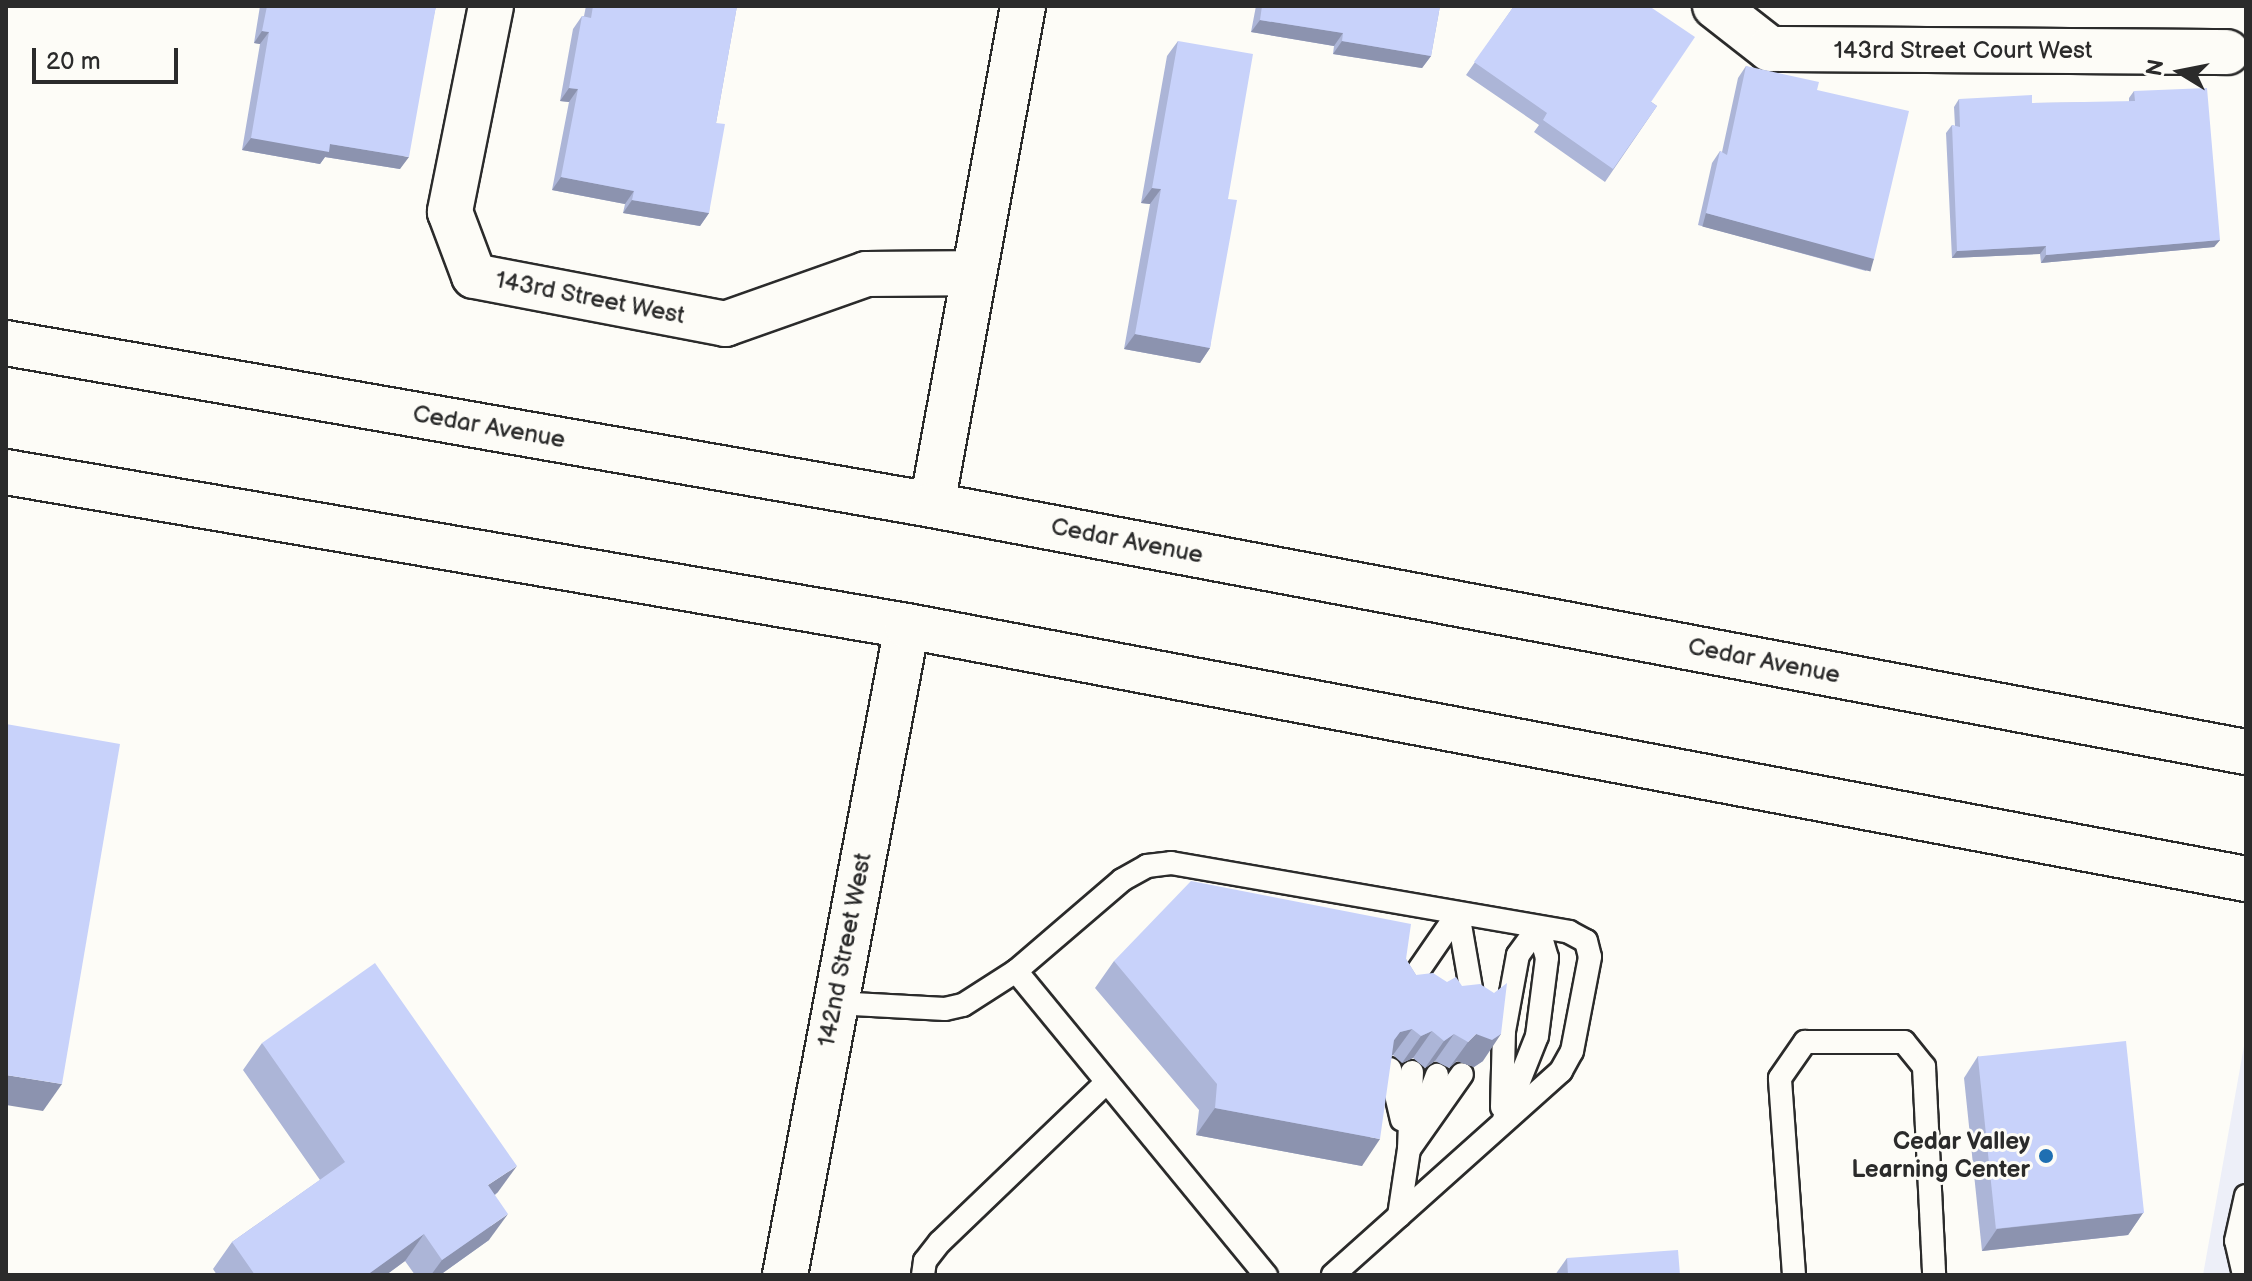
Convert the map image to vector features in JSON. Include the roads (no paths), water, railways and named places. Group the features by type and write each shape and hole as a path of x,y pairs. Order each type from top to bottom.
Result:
{"main road":[{"name":"143rd Street West","path":"491,6 450,212 474,276 725,324 866,274 974,273"},
{"path":"932,505 1023,6"},
{"name":"143rd Street Court West","path":"1715,6 1770,49 2227,52"},
{"name":"Cedar Avenue","path":"6,343 932,505 2246,752"},
{"path":"6,472 907,626 2246,879"},
{"name":"142nd Street West","path":"785,1275 907,626"}],"lane":[{"path":"835,1003 945,1009 963,1005 1016,971 1122,880 1159,865 1538,927 1586,941 1590,957 1572,1051 1561,1071 1333,1275"},
{"path":"1416,992 1458,913"},
{"path":"1451,1001 1458,913"},
{"path":"1458,913 1474,1006"},
{"path":"1502,1124 1504,1031 1518,955 1538,927"},
{"path":"1502,1124 1537,1036 1547,958 1538,927"},
{"path":"1016,971 1266,1275"},
{"path":"1794,1275 1780,1078 1805,1042 1904,1042 1924,1067 1934,1275"},
{"path":"1390,1069 1409,1149"},
{"path":"1399,1216 1409,1149 1412,1072"},
{"path":"1409,1149 1462,1074"},
{"path":"1409,1149 1437,1075"},
{"path":"924,1268 1107,1082"},
{"path":"2244,1275 2236,1241 2246,1196"}],"place":[{"name":"Cedar Valley Learning Center","path":"2046,1156"}]}
